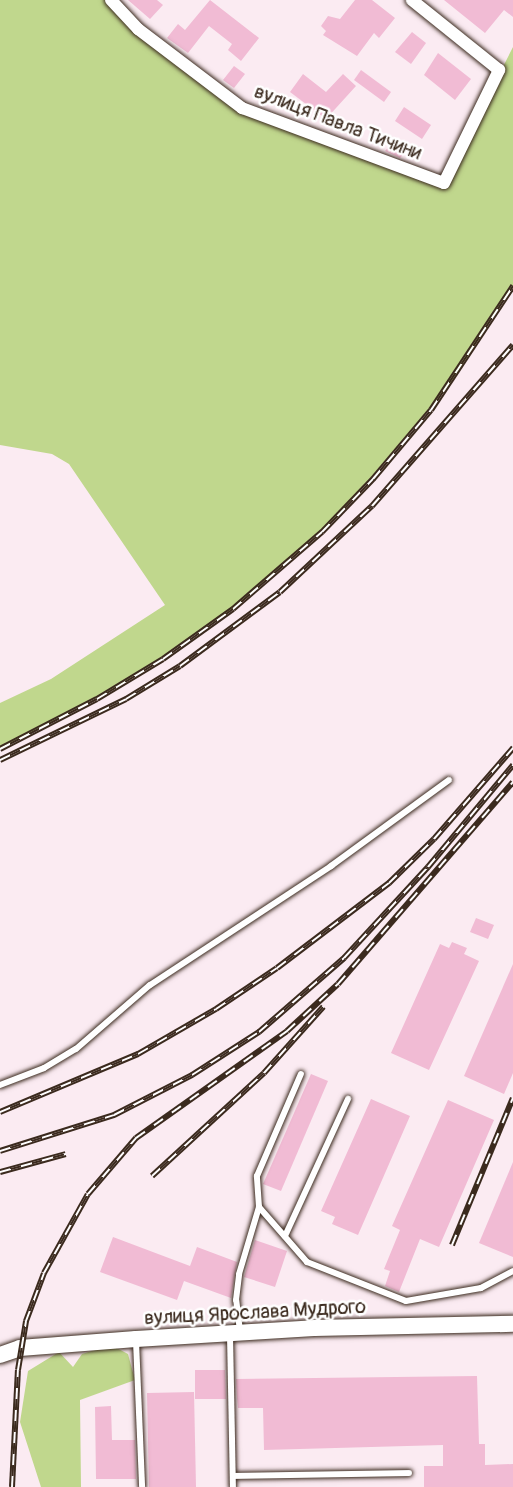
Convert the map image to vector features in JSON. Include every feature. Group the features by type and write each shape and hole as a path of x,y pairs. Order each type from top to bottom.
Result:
{"street":[{"name":"вулиця Павла Тичини","path":"111,0 138,29 242,108 444,183 499,70 412,0"},
{"name":"вулиця Ярослава Мудрого","path":"0,1354 20,1348 235,1333 513,1324"}],"lane":[{"path":"0,1085 44,1068 76,1049 150,985 331,866 449,780"},
{"path":"233,1487 238,1274 259,1207 257,1176 301,1074"},
{"path":"285,1236 348,1099"},
{"path":"259,1207 307,1262 406,1300 481,1288 513,1271"},
{"path":"136,1339 142,1487"},
{"path":"233,1476 409,1473"}],"green space":[{"path":"0,0 111,0 242,108 444,183 513,47 513,286 449,386 337,517 233,609 117,687 0,749 0,703 51,679 165,605 69,464 52,454 0,445"},
{"path":"111,1345 128,1354 135,1380 80,1400 81,1487 41,1487 20,1422 28,1371 59,1352 73,1367 82,1354"}],"building":[{"path":"128,0 157,0 163,5 150,19"},
{"path":"210,0 259,38 241,61 228,50 232,44 209,26 188,53 167,38 178,24 185,30"},
{"path":"355,0 372,0 395,18 379,38 374,33 357,56 323,35 326,31 321,26 328,16 340,19"},
{"path":"444,0 513,0 513,17 504,10 485,33"},
{"path":"412,32 426,43 411,64 395,52"},
{"path":"438,53 471,79 455,100 424,75"},
{"path":"234,66 245,74 234,88 223,80"},
{"path":"361,70 391,92 384,102 354,80"},
{"path":"303,74 326,92 343,74 356,86 326,119 290,92"},
{"path":"404,107 431,125 422,139 395,121"},
{"path":"396,139 407,150 400,158 385,151"},
{"path":"476,918 494,925 488,939 470,932"},
{"path":"452,942 467,948 464,954 479,961 429,1070 391,1053 440,944 449,948"},
{"path":"513,964 513,1073 504,1094 464,1076"},
{"path":"311,1074 328,1081 281,1191 263,1184"},
{"path":"371,1099 410,1116 358,1235 332,1224 335,1217 321,1211"},
{"path":"448,1100 494,1120 439,1247 420,1239 399,1292 385,1286 390,1271 384,1269 400,1230 392,1226"},
{"path":"513,1162 513,1257 479,1243"},
{"path":"113,1237 190,1266 197,1247 237,1262 231,1298 184,1281 177,1300 100,1272"},
{"path":"255,1240 287,1251 275,1287 244,1277"},
{"path":"195,1370 225,1370 226,1399 195,1399"},
{"path":"477,1376 479,1444 485,1444 485,1465 513,1464 513,1487 424,1487 424,1466 443,1466 443,1445 264,1450 263,1408 238,1408 236,1379"},
{"path":"194,1392 196,1487 149,1487 147,1393"},
{"path":"111,1406 112,1440 135,1440 136,1479 96,1479 95,1407"}],"railway":[{"path":"0,749 97,699 163,659 233,609 322,532 373,479 431,410 513,286"},
{"path":"0,760 126,699 180,666 280,592 372,506 513,345"},
{"path":"0,1112 138,1054 216,1009 277,968 389,883 434,839 513,748"},
{"path":"0,1151 114,1115 192,1075 259,1032 344,958 428,867 513,765"},
{"path":"12,1487 18,1370 26,1321 44,1273 88,1194 136,1138 287,1031 338,984 513,782"},
{"path":"152,1176 264,1073 323,1007"},
{"path":"452,1245 513,1098"},
{"path":"0,1172 66,1154"}]}
